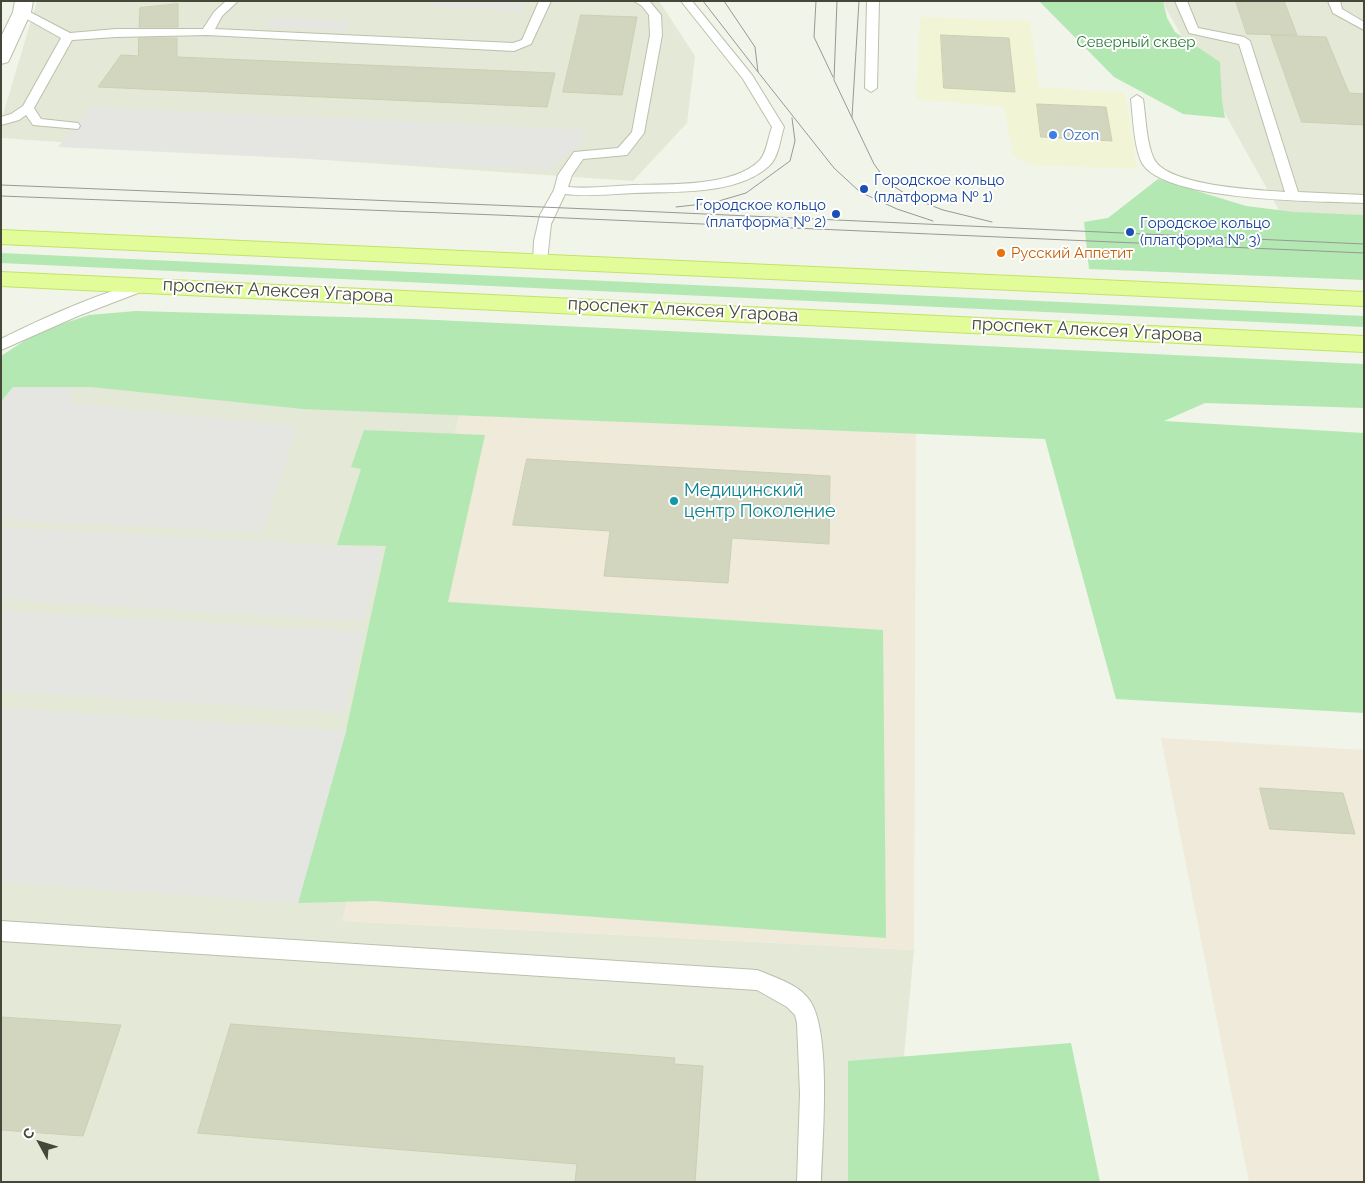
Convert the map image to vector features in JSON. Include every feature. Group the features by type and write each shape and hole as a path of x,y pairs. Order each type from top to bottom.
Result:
{"main road":[{"path":"1,237 1364,299"},
{"name":"проспект Алексея Угарова","path":"1,279 1364,344"}],"street":[{"path":"1,58 23,7"}],"lane":[{"path":"207,32 218,14 233,1"},
{"path":"23,7 68,37 116,33 207,32 514,47 527,42 545,1"},
{"path":"540,261 541,233 550,204 561,190 574,154 622,152 638,133 656,35 655,15 646,4 639,1"},
{"path":"561,190 583,193 688,188 738,178 765,161 778,127 748,78 686,1"},
{"path":"871,88 873,1"},
{"path":"1181,1 1193,31 1244,41 1292,196"},
{"path":"1334,1 1337,11 1364,27"},
{"path":"1,121 15,117 28,108 68,37"},
{"path":"1137,99 1148,161 1156,170 1179,180 1233,193 1364,199"},
{"path":"28,108 37,122 74,126"},
{"path":"1,345 74,311 146,285"},
{"path":"1,931 757,980 794,998 805,1012 811,1052 809,1182"}],"shaded area":[{"path":"37,1 659,1 695,56 687,123 633,181 1,138 1,121"},
{"path":"432,1 526,1 521,11 433,7"},
{"path":"1162,1 1364,1 1364,225 1285,221"},
{"path":"273,17 351,22 345,32 267,26"},
{"path":"920,17 1030,21 1039,87 1125,93 1137,169 1033,165 1013,156 1004,107 916,99"},
{"path":"91,107 587,130 583,143 547,170 58,147"},
{"path":"1,370 463,398 343,921 914,950 892,1182 1,1182"},
{"path":"13,387 72,387 70,403 298,427 262,532 1,520 1,402"},
{"path":"463,398 916,420 914,950 342,921"},
{"path":"1,527 382,548 364,621 1,599"},
{"path":"1,611 364,632 345,712 1,691"},
{"path":"1,708 346,731 298,903 1,882"},
{"path":"1161,738 1364,750 1364,1182 1249,1182"}],"green space":[{"name":"Северный сквер","path":"1039,1 1163,1 1167,18 1175,32 1220,62 1225,118 1183,114 1114,77"},
{"path":"1158,179 1246,206 1294,212 1364,215 1364,280 1089,269 1084,222 1108,218"},
{"path":"1,253 1364,316 1364,327 1,263"},
{"path":"136,311 415,319 1364,364 1364,408 1205,403 1164,421 1364,433 1364,713 1116,699 1045,439 303,409 91,387 13,387 1,402 1,356 38,332 89,315"},
{"path":"364,430 485,435 448,602 883,630 886,938 374,901 298,903 346,731 386,546 337,545 361,469 351,467"},
{"path":"1071,1043 1100,1182 848,1182 848,1061"}],"building":[{"path":"1236,1 1284,1 1297,35 1247,34"},
{"path":"178,4 178,27 139,27 140,8"},
{"path":"581,15 637,17 622,95 563,92"},
{"path":"941,35 1009,38 1015,92 944,88"},
{"path":"1271,35 1326,37 1349,93 1364,94 1364,125 1302,122"},
{"path":"139,38 177,38 177,57 555,73 547,107 98,87 121,55 138,56"},
{"path":"1037,104 1106,107 1112,141 1041,137"},
{"name":"Медицинский центр Поколение","path":"527,459 830,476 829,544 732,538 728,583 604,576 610,531 513,525"},
{"path":"1260,788 1343,793 1355,834 1270,829"},
{"path":"1,1017 121,1025 83,1136 1,1130"},
{"path":"231,1024 675,1058 674,1064 703,1066 695,1182 575,1182 577,1164 198,1133"}],"tram line":[{"path":"703,1 758,72"},
{"path":"724,1 755,47 758,72"},
{"path":"816,1 814,37 833,77"},
{"path":"837,1 834,80 874,164 887,182 912,198 943,210 992,222"},
{"path":"852,117 859,1"},
{"path":"758,72 834,168 860,192 897,209 933,221"},
{"path":"676,207 712,203 746,193 790,161 795,141 792,118"},
{"path":"1,185 639,211 1364,244"},
{"path":"1,196 497,215 1364,253"}],"place":[{"name":"Ozon","path":"1053,135"},
{"name":"Городское кольцо (платформа № 1)","path":"864,189"},
{"name":"Городское кольцо (платформа № 2)","path":"836,214"},
{"name":"Городское кольцо (платформа № 3)","path":"1130,232"},
{"name":"Русский Аппетит","path":"1001,253"},
{"name":"Медицинский центр Поколение","path":"674,501"}]}
